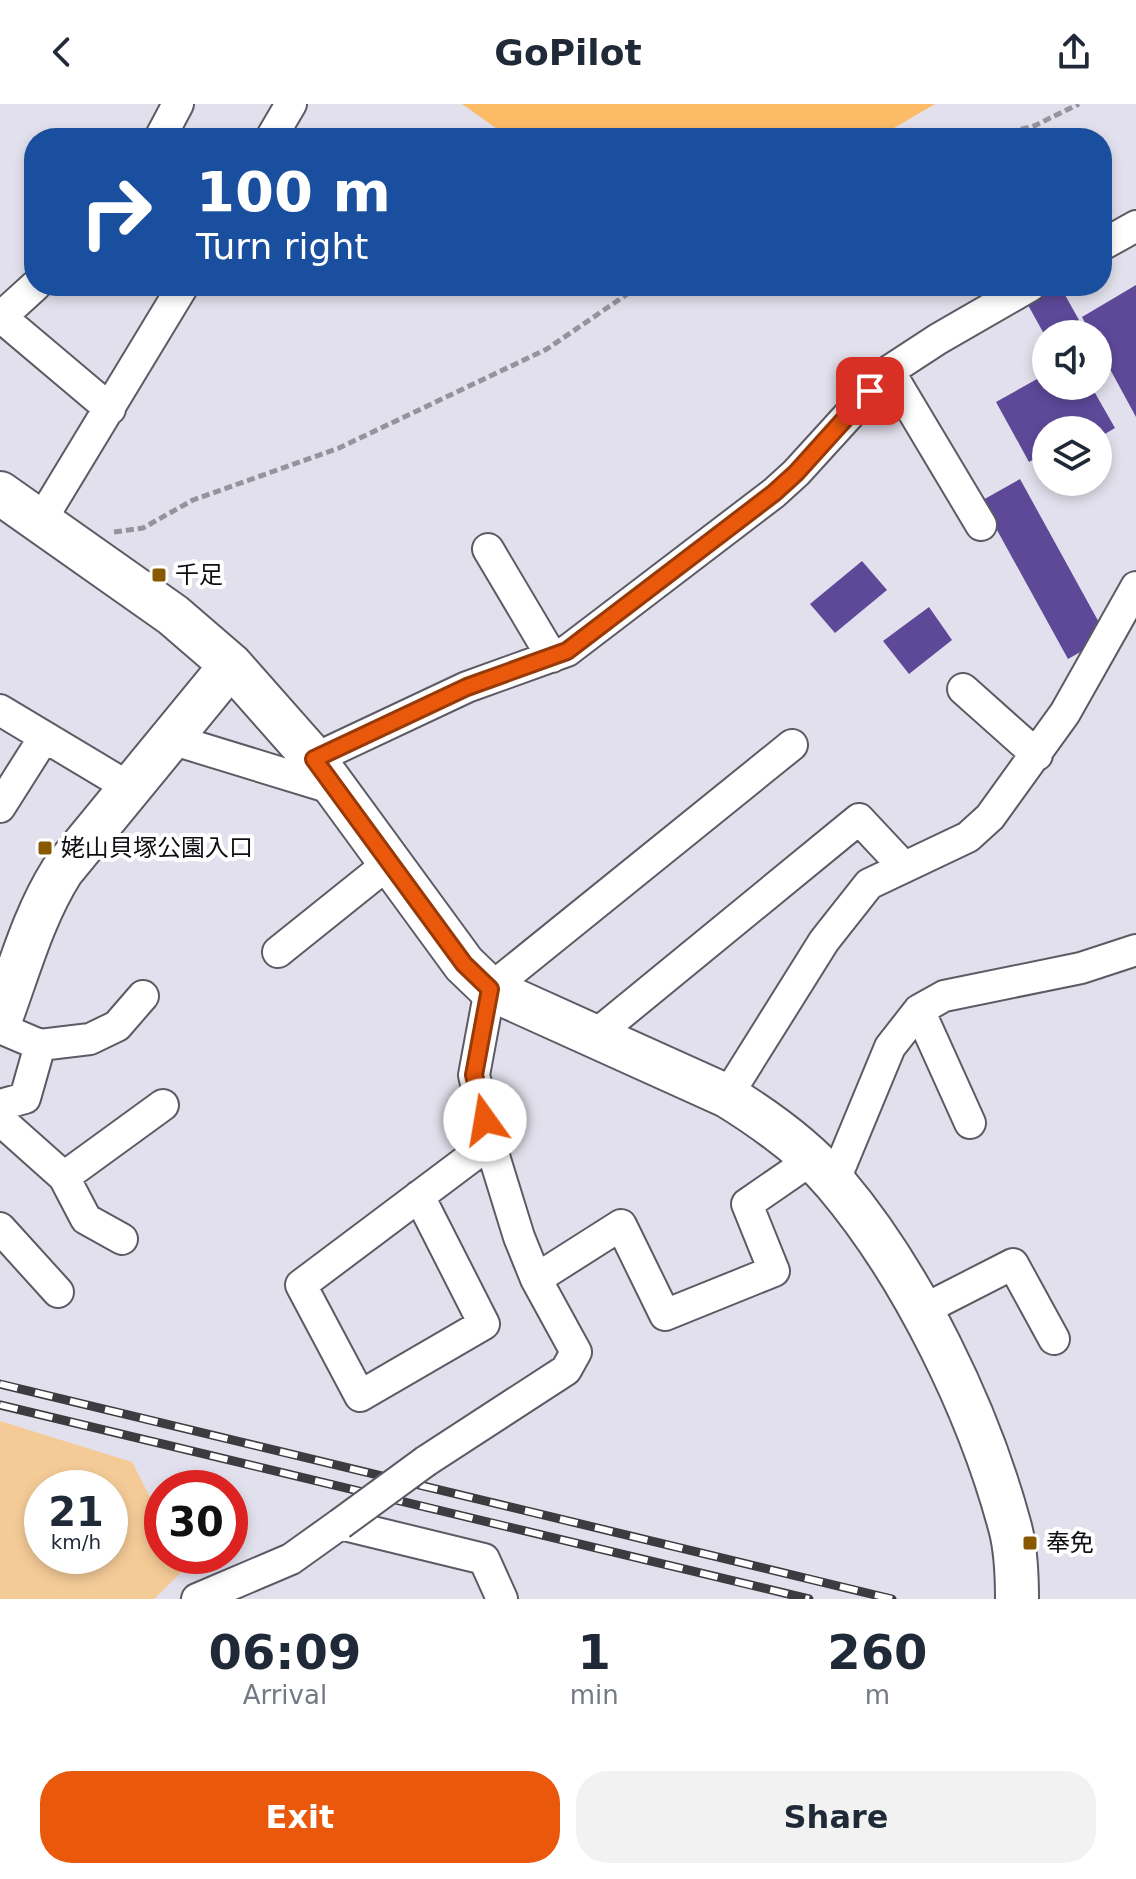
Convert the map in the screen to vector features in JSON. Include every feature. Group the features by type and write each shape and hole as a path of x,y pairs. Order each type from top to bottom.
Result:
{"street":[{"path":"165,128 178,104"},
{"path":"277,128 291,104"},
{"path":"1112,239 1136,226"},
{"path":"24,296 1,317 110,409"},
{"path":"40,522 177,296"},
{"path":"171,739 324,774 467,687 567,651 774,493 889,371 1013,296"},
{"path":"889,371 981,525"},
{"path":"0,493 173,615 231,665 324,774 464,964 490,989 727,1096 761,1118 822,1171 861,1217 921,1311 974,1420 1011,1529 1017,1599"},
{"path":"488,549 552,657"},
{"path":"727,1096 824,941 869,884 968,837 990,817 1065,713 1136,587"},
{"path":"0,1021 46,896 62,871 231,665"},
{"path":"963,689 1037,755"},
{"path":"0,710 43,739 130,788"},
{"path":"0,807 43,739"},
{"path":"197,1599 291,1559 426,1461 566,1370 576,1352 536,1279 519,1237 490,1143 474,1075 490,989 792,745"},
{"path":"593,1037 859,819 903,866"},
{"path":"278,952 389,863"},
{"path":"536,1279 621,1225 665,1315 774,1271 747,1204 822,1171 890,1047 919,1010 944,996 1081,968 1136,950"},
{"path":"0,1028 40,1045 90,1039 117,1026 143,996"},
{"path":"919,1010 970,1123"},
{"path":"0,1105 25,1098 40,1045"},
{"path":"64,1177 163,1105"},
{"path":"0,1120 64,1177 86,1219 122,1239"},
{"path":"419,1196 484,1324 360,1396 301,1285 419,1196 490,1143"},
{"path":"0,1228 58,1292"},
{"path":"921,1311 1013,1264 1054,1339"},
{"path":"340,1524 484,1559 502,1599"}],"path":[{"path":"1026,128 1079,104"},
{"path":"107,533 143,528 193,500 339,448 547,349 624,296"}],"shaded area":[{"path":"462,104 935,104 894,128 496,128"},
{"path":"0,1421 132,1462 144,1485 144,1574 180,1574 154,1599 0,1599"}],"building":[{"path":"1136,285 1136,417 1112,373 1112,320 1084,320 1082,317"},
{"path":"1043,296 1066,296 1079,320 1036,320 1028,305"},
{"path":"1032,382 1032,400 1099,400 1108,416 1032,416 1032,460 1029,462 996,402"},
{"path":"1020,479 1107,637 1068,659 981,501"},
{"path":"862,561 887,590 835,633 810,604"},
{"path":"929,607 952,640 909,674 883,641"}],"railway":[{"path":"0,1384 892,1599"},
{"path":"0,1405 809,1599"}],"place":[{"name":"千足","path":"159,575"},
{"name":"姥山貝塚公園入口","path":"45,848"},
{"name":"奉免","path":"1030,1543"}],"route":[{"path":"485,1120 474,1075 490,989 464,964 314,759 467,687 567,651 774,493 870,391"}]}
